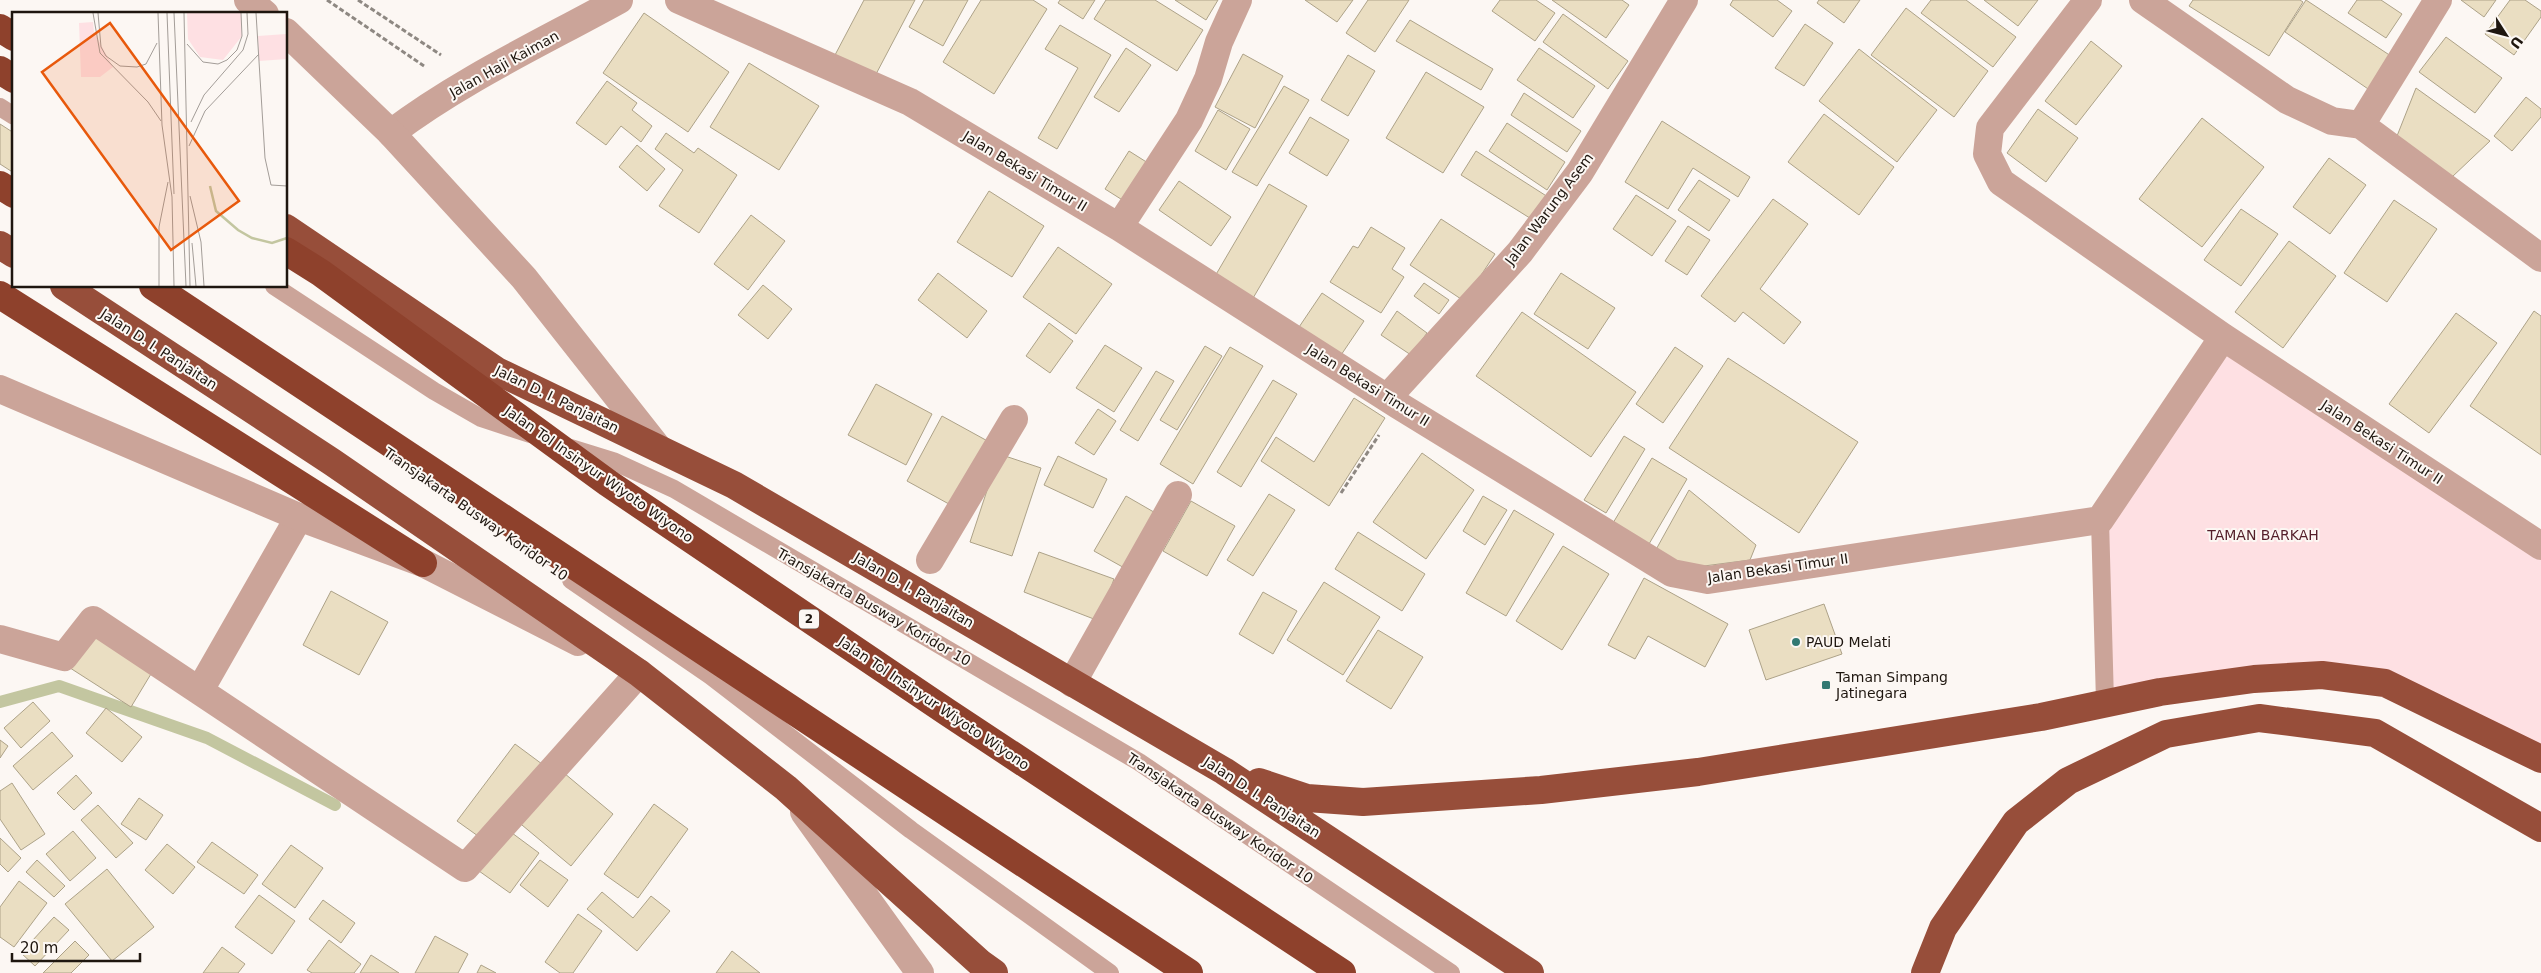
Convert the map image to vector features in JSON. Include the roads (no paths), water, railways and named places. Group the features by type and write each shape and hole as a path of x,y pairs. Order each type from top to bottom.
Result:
{"highway":[{"path":"0,28 12,36"},
{"path":"0,33 12,41"},
{"path":"0,70 12,78"},
{"path":"0,184 12,193"},
{"path":"0,196 12,203"},
{"name":"Jalan D. I. Panjaitan","path":"288,229 497,371 734,484 1224,771 1530,973"},
{"path":"0,245 12,253"},
{"path":"288,246 321,273"},
{"name":"Jalan Tol Insinyur Wiyoto Wiyono","path":"288,252 321,273 608,483 946,712 1342,973"},
{"name":"Jalan D. I. Panjaitan","path":"67,288 332,462 639,673 786,788 987,970"},
{"path":"157,288 1189,973"},
{"path":"0,295 423,563"},
{"path":"1224,771 1307,798 1363,802 1541,790 1708,771 2041,716 2160,692 2288,676 2322,675 2385,683 2541,760"},
{"path":"1925,973 1943,928 2016,822 2068,781 2166,734 2259,718 2375,734 2541,828"}],"street":[{"path":"248,0 263,12"},
{"name":"Jalan Haji Kaiman","path":"392,133 411,117 619,0"},
{"name":"Jalan Bekasi Timur II","path":"679,0 910,102 1119,227 1393,401 1672,573 1708,580 2100,520"},
{"path":"1119,227 1189,120 1208,79 1218,42 1238,0"},
{"name":"Jalan Warung Asem","path":"1393,401 1520,252 1580,172 1684,0"},
{"name":"Jalan Bekasi Timur II","path":"2088,0 1990,128 1986,154 2002,182 2223,337 2541,546"},
{"path":"2143,0 2287,100 2332,122 2361,125 2541,258"},
{"path":"2361,125 2438,0"},
{"path":"288,34 392,133 524,278 658,448"},
{"path":"2100,520 2223,337"},
{"path":"0,639 64,657 93,620 465,868 639,673 423,563 299,517 4,396"},
{"path":"930,560 1014,419"},
{"path":"1072,683 1178,495"},
{"path":"200,690 299,517"},
{"path":"786,788 920,973"}],"lane":[{"path":"0,107 12,115"},
{"path":"0,175 12,184"},
{"name":"Transjakarta Busway Koridor 10","path":"157,288 361,434 711,676 911,830 1110,973"},
{"name":"Transjakarta Busway Koridor 10","path":"277,288 434,391 481,418 613,462 683,494 1139,762 1451,973"},
{"path":"2100,520 2105,702"}],"waterway":[{"path":"0,702 59,686 207,738 335,805"}],"place":[{"name":"PAUD Melati","path":"1796,642"},
{"name":"Taman Simpang Jatinegara","path":"1826,685"}],"park label":[{"name":"TAMAN BARKAH","path":"2263,535"}]}
